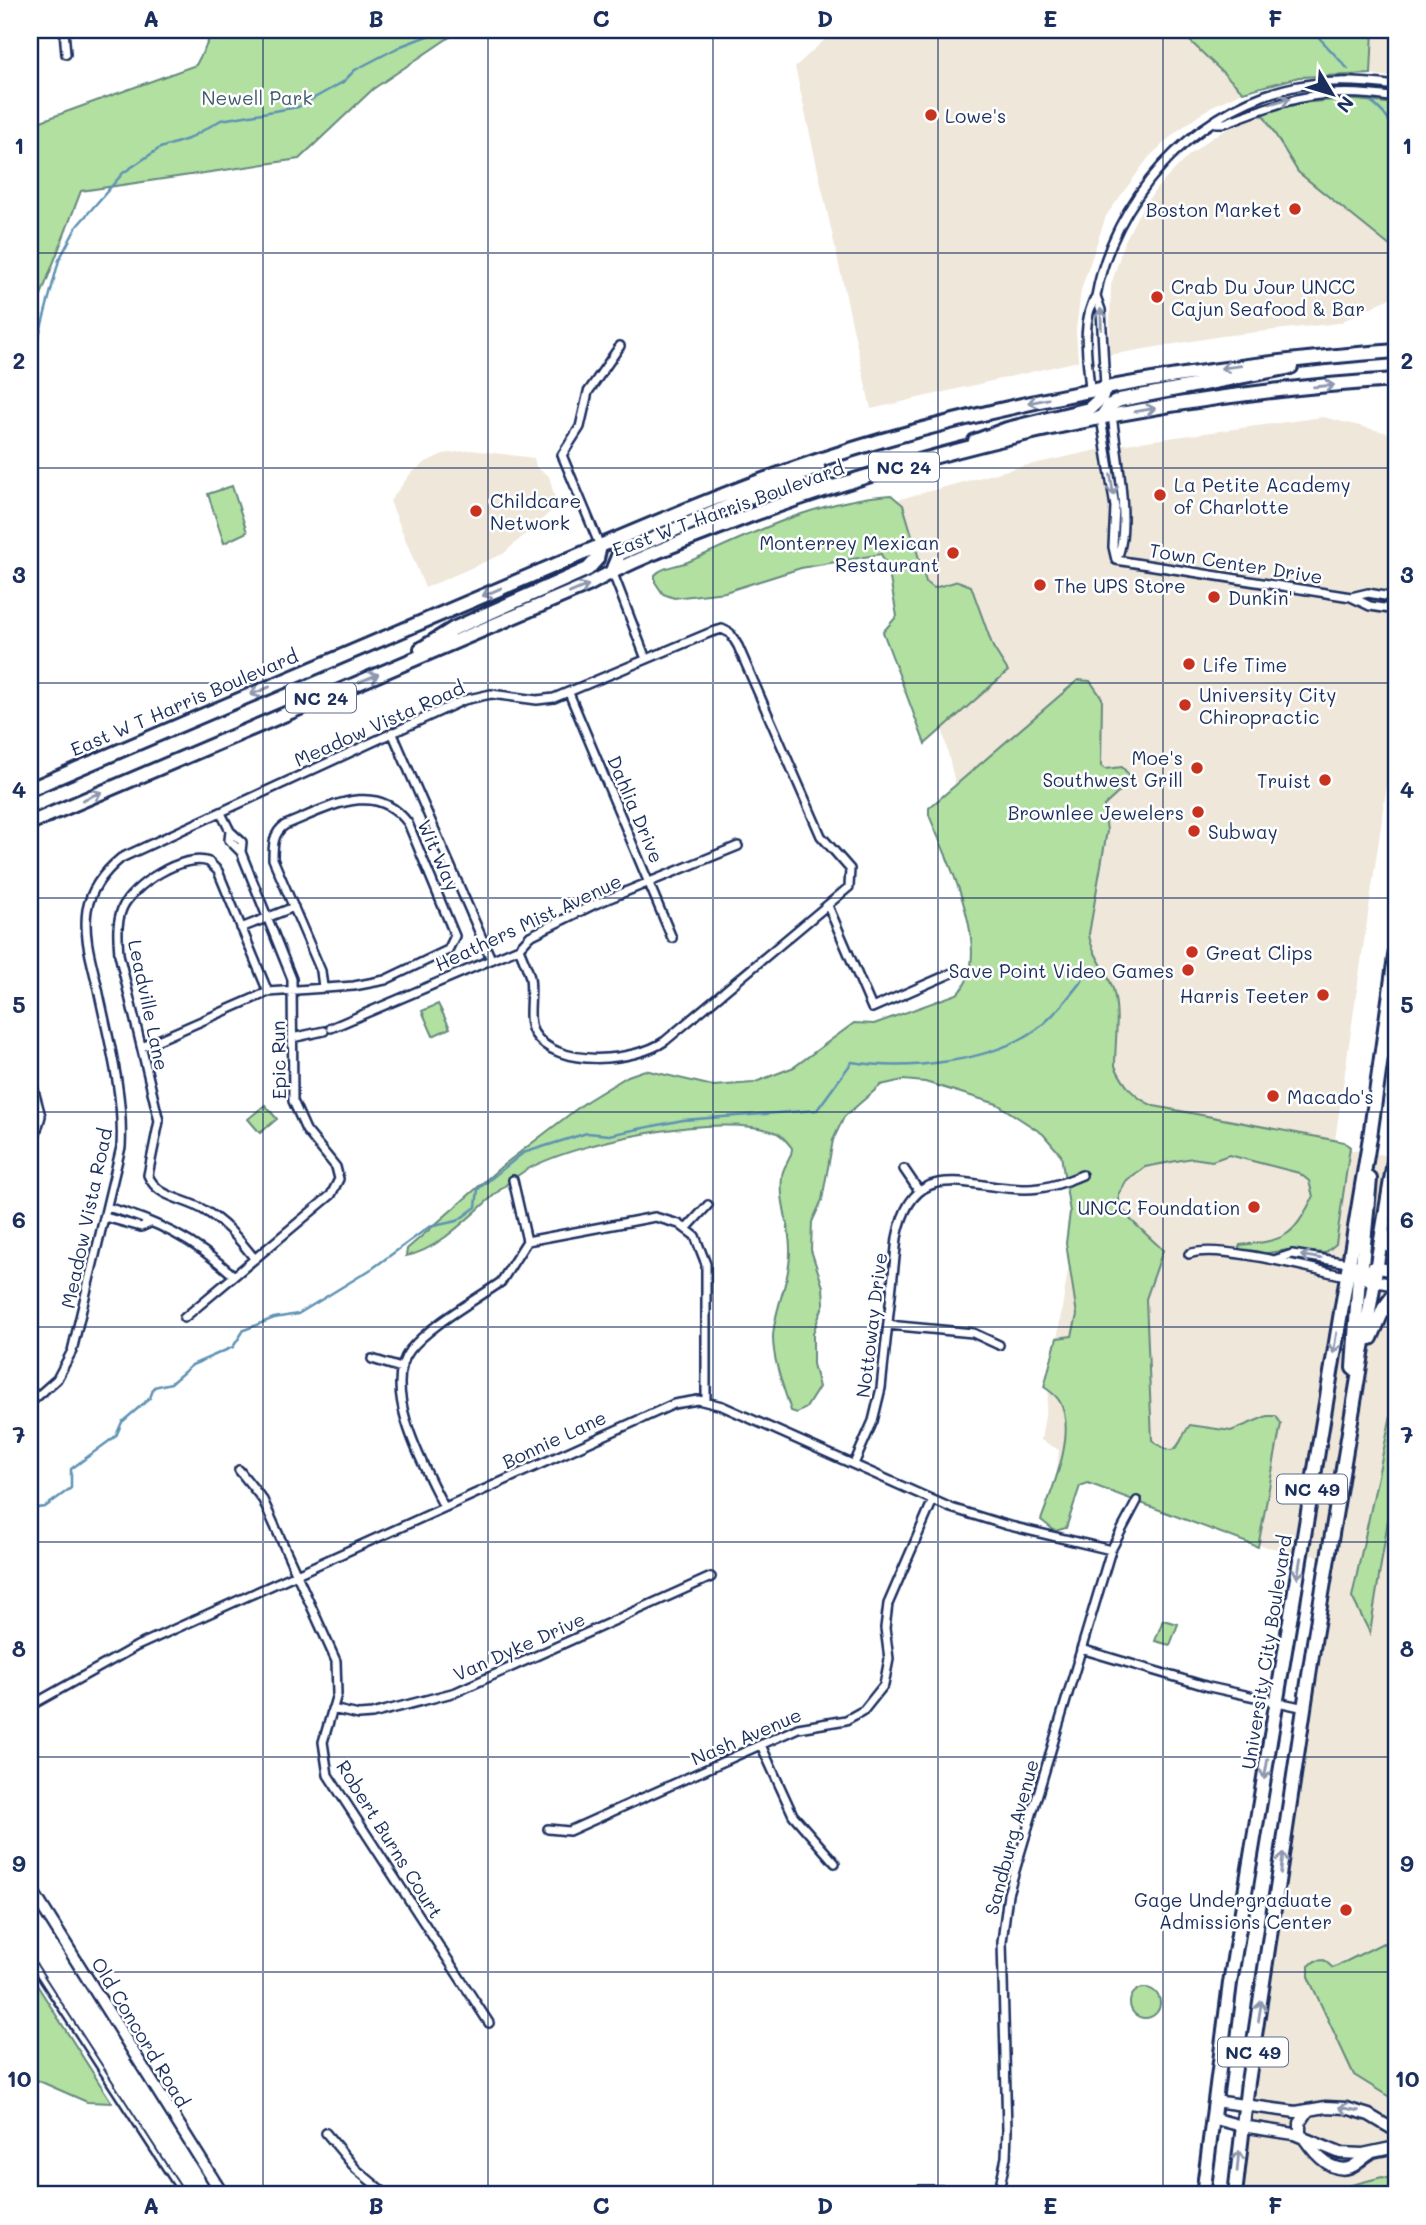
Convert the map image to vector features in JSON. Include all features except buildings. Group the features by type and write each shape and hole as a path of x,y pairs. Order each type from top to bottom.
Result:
{"main road":[{"name":"East W T Harris Boulevard","path":"31,788 700,503 844,452 983,413 1105,387 1246,365 1396,351"},
{"path":"1107,416 1111,405 1120,400 1260,374 1321,358"},
{"name":"East W T Harris Boulevard","path":"30,823 589,585 612,572 777,506 953,453 1107,416 1296,388 1396,380"},
{"path":"953,453 1007,429 1089,409 1101,398 1105,387"},
{"path":"612,572 619,554 796,479 844,452"},
{"path":"393,667 453,629 588,569 597,559 600,546"},
{"name":"University City Boulevard","path":"1203,2195 1238,1937 1351,1272 1396,949"},
{"path":"1370,1137 1372,1164 1362,1265 1365,1274 1374,1281"},
{"name":"NC 49","path":"1235,2195 1245,2105 1305,1708 1396,1150"},
{"path":"1383,1228 1387,1244 1396,1251"},
{"path":"1349,1431 1351,1272"},
{"path":"1359,1375 1378,1321 1396,1292"}],"street":[{"path":"64,30 66,54"},
{"path":"1090,390 1087,326 1089,309 1096,296 1111,246 1138,194 1175,152 1232,109 1298,86 1349,81 1396,86"},
{"path":"1216,123 1225,123 1284,99 1310,94 1349,92 1396,98"},
{"path":"1096,296 1101,310 1105,387"},
{"path":"600,546 562,455 580,427 588,392 620,345"},
{"path":"1107,416 1114,497 1113,547 1116,560"},
{"name":"Town Center Drive","path":"1107,416 1122,494 1121,549 1116,560 1351,597 1370,606 1396,610"},
{"path":"612,572 646,660"},
{"name":"Town Center Drive","path":"1351,597 1368,593 1396,598"},
{"name":"Meadow Vista Road","path":"30,1403 57,1379 72,1351 121,1147 123,1113 86,936 88,909 104,872 121,858 393,732 478,696 513,695 545,701 722,629 737,643 821,835 850,869 849,887 661,1044 646,1051 572,1058 543,1043 533,1031 530,977 519,948"},
{"name":"Dahlia Drive","path":"569,693 672,938"},
{"path":"393,732 491,959"},
{"name":"Wit Way","path":"142,1047 268,992 354,986 385,979 431,960 453,945 455,936 451,924 408,823 401,813 385,803 354,798 280,829 272,844 273,859 321,971 323,987"},
{"name":"Epic Run","path":"184,1318 331,1195 339,1180 336,1167 297,1115 293,1101 293,989 284,956 241,852 242,842 230,831 221,813"},
{"name":"Heathers Mist Avenue","path":"292,1038 328,1029 519,948 530,936 593,905 738,846"},
{"name":"Leadville Lane","path":"254,1258 219,1221 202,1208 159,1190 149,1179 148,1168 159,1121 119,954 117,927 130,895 141,885 187,860 204,860 218,871 268,992"},
{"path":"828,906 872,1008 952,973"},
{"path":"241,928 294,907"},
{"path":"30,1076 41,1116 30,1154"},
{"path":"904,1169 919,1191 939,1181 953,1180 1016,1189 1042,1188 1082,1175"},
{"path":"444,1507 417,1447 400,1398 401,1368 408,1353 421,1339 501,1282 527,1241 513,1180"},
{"name":"Nottoway Drive","path":"854,1464 877,1410 900,1220 919,1191"},
{"path":"687,1229 708,1205"},
{"path":"107,1207 136,1215 182,1235 202,1247 233,1275"},
{"path":"133,1224 136,1215"},
{"path":"105,1217 141,1227 150,1223"},
{"path":"527,1241 649,1217 667,1219 687,1229 701,1246 706,1264 706,1401"},
{"path":"1189,1254 1203,1251 1351,1272 1362,1265 1396,1270"},
{"path":"1274,1260 1292,1254 1374,1281 1396,1285"},
{"path":"888,1325 973,1333 999,1345"},
{"path":"372,1359 401,1368"},
{"name":"Bonnie Lane","path":"30,1706 114,1657 667,1405 706,1401 740,1412 933,1500 987,1520 1111,1550"},
{"name":"Robert Burns Court","path":"239,1470 263,1500 336,1661 338,1681 323,1749 328,1775 489,2023"},
{"name":"Nash Avenue","path":"548,1829 569,1831 798,1728 846,1720 864,1710 877,1696 888,1672 885,1628 888,1604 933,1500"},
{"name":"Sandburg Avenue","path":"998,2193 1007,2130 1002,1942 1005,1906 1111,1550 1137,1501"},
{"name":"Van Dyke Drive","path":"332,1709 359,1715 372,1714 456,1692 711,1577"},
{"path":"1081,1650 1209,1687 1305,1708"},
{"path":"761,1745 793,1815 835,1863"},
{"name":"Old Concord Road","path":"30,1887 223,2195"},
{"path":"1214,2101 1296,2112 1326,2107 1351,2109 1369,2115 1396,2131"},
{"path":"1309,2110 1299,2126 1306,2140 1325,2162 1339,2169 1350,2168 1375,2151"},
{"path":"1212,2118 1242,2126 1284,2132 1340,2153 1396,2147"},
{"path":"326,2133 356,2169 387,2195"},
{"path":"918,2190 998,2193"}],"shaded area":[{"path":"835,30 1174,30 1187,38 1243,92 1212,106 1176,132 1149,157 1106,216 1081,290 1076,330 1078,361 871,409 795,67"},
{"path":"1373,30 1396,30 1396,78 1371,74"},
{"path":"1256,115 1264,116 1298,172 1396,251 1396,295 1339,323 1222,336 1109,355 1111,285 1124,243 1138,215 1156,189 1189,155 1214,136"},
{"path":"1323,417 1396,435 1396,723 1334,1147 1396,1157 1396,2195 1238,2195 1304,1751 1337,1560 1267,1547 1156,1503 1057,1474 1059,1450 1041,1440 1081,1189 1027,1090 889,502 1015,468 1125,444"},
{"path":"471,450 534,458 536,467 549,476 557,506 503,554 425,588 390,501 411,473 426,462 443,454"}],"green space":[{"name":"Newell Park","path":"214,30 460,30 373,89 299,159 81,191 30,324 30,125 196,65"},
{"path":"1174,30 1373,30 1371,74 1299,77 1243,92 1187,38"},
{"path":"1346,99 1396,104 1396,251 1298,172 1264,116 1256,115 1300,103"},
{"path":"232,486 247,532 224,543 208,494"},
{"path":"891,495 903,505 926,582 934,588 958,581 971,586 993,647 1008,671 925,744 883,632 897,616 888,568 881,554 801,568 725,592 674,598 663,594 655,582 655,575 662,570 812,510"},
{"path":"1078,680 1090,681 1102,698 1101,766 1105,769 1122,767 1131,777 1131,781 1104,806 1107,831 1089,934 1113,989 1117,1018 1115,1066 1122,1079 1135,1095 1154,1106 1344,1142 1350,1147 1336,1244 1325,1253 1288,1250 1260,1254 1238,1251 1240,1245 1278,1238 1293,1229 1313,1197 1309,1181 1299,1173 1229,1155 1212,1161 1192,1158 1145,1167 1127,1180 1119,1193 1119,1204 1131,1220 1163,1250 1146,1299 1152,1440 1173,1450 1190,1425 1231,1431 1267,1416 1276,1416 1281,1424 1258,1547 1088,1483 1080,1486 1066,1528 1055,1531 1041,1520 1061,1461 1066,1430 1065,1415 1060,1402 1044,1387 1057,1338 1072,1336 1077,1315 1066,1243 1070,1212 1061,1155 1043,1134 997,1104 925,1082 903,1080 881,1085 844,1117 833,1140 822,1200 812,1222 811,1250 823,1287 824,1303 813,1333 813,1364 819,1387 806,1408 797,1413 791,1411 773,1346 774,1326 789,1263 790,1243 783,1206 782,1173 792,1148 777,1133 753,1127 686,1128 648,1133 575,1150 523,1172 437,1243 406,1256 407,1249 502,1166 587,1101 628,1076 645,1070 713,1086 753,1083 794,1067 854,1023 874,1024 957,994 968,977 972,956 970,932 956,881 929,815 929,808"},
{"path":"438,1004 450,1028 433,1036 422,1011"},
{"path":"265,1105 277,1119 260,1133 248,1119"},
{"path":"1396,1392 1396,1470 1370,1633 1352,1597"},
{"path":"1163,1620 1178,1624 1170,1645 1155,1641"},
{"path":"1383,1943 1396,1954 1396,2101 1354,2075 1309,1979 1309,1966 1315,1961 1324,1960 1333,1968"},
{"path":"30,1974 112,2103 87,2102 30,2077"},
{"path":"1145,1988 1156,1992 1160,2003 1156,2014 1145,2018 1134,2014 1130,2003 1134,1992"},
{"path":"1382,2177 1396,2180 1396,2195 1337,2195 1348,2186"}],"waterway":[{"path":"30,370 59,260 77,226 123,173 160,148 188,139 221,120 298,107 343,82 355,70 401,46 443,30"},
{"path":"1312,30 1348,69"},
{"path":"1368,98 1387,117 1396,136"},
{"path":"30,1509 45,1507 71,1488 71,1469 116,1436 122,1422 150,1398 154,1387 171,1383 192,1365 233,1347 244,1330 274,1318 298,1314 373,1268 429,1227 457,1221 476,1207 478,1189 523,1153 587,1133 609,1135 683,1120 817,1110 852,1062 898,1065 948,1061 997,1049 1018,1040 1052,1016 1090,970"}],"tram line":[{"path":"30,1954 186,2195"}],"railway":[{"path":"30,1966 179,2195"}],"place":[{"name":"Lowe's","path":"931,115"},
{"name":"Boston Market","path":"1295,209"},
{"name":"Crab Du Jour UNCC Cajun Seafood & Bar","path":"1157,297"},
{"name":"La Petite Academy of Charlotte","path":"1160,495"},
{"name":"Childcare Network","path":"476,511"},
{"name":"Monterrey Mexican Restaurant","path":"953,553"},
{"name":"The UPS Store","path":"1040,585"},
{"name":"Dunkin'","path":"1214,597"},
{"name":"Life Time","path":"1189,664"},
{"name":"University City Chiropractic","path":"1185,705"},
{"name":"Moe's Southwest Grill","path":"1197,768"},
{"name":"Truist","path":"1325,780"},
{"name":"Brownlee Jewelers","path":"1198,812"},
{"name":"Subway","path":"1194,831"},
{"name":"Great Clips","path":"1192,952"},
{"name":"Save Point Video Games","path":"1188,970"},
{"name":"Harris Teeter","path":"1323,995"},
{"name":"Macado's","path":"1273,1096"},
{"name":"UNCC Foundation","path":"1254,1207"},
{"name":"Gage Undergraduate Admissions Center","path":"1346,1910"}]}
